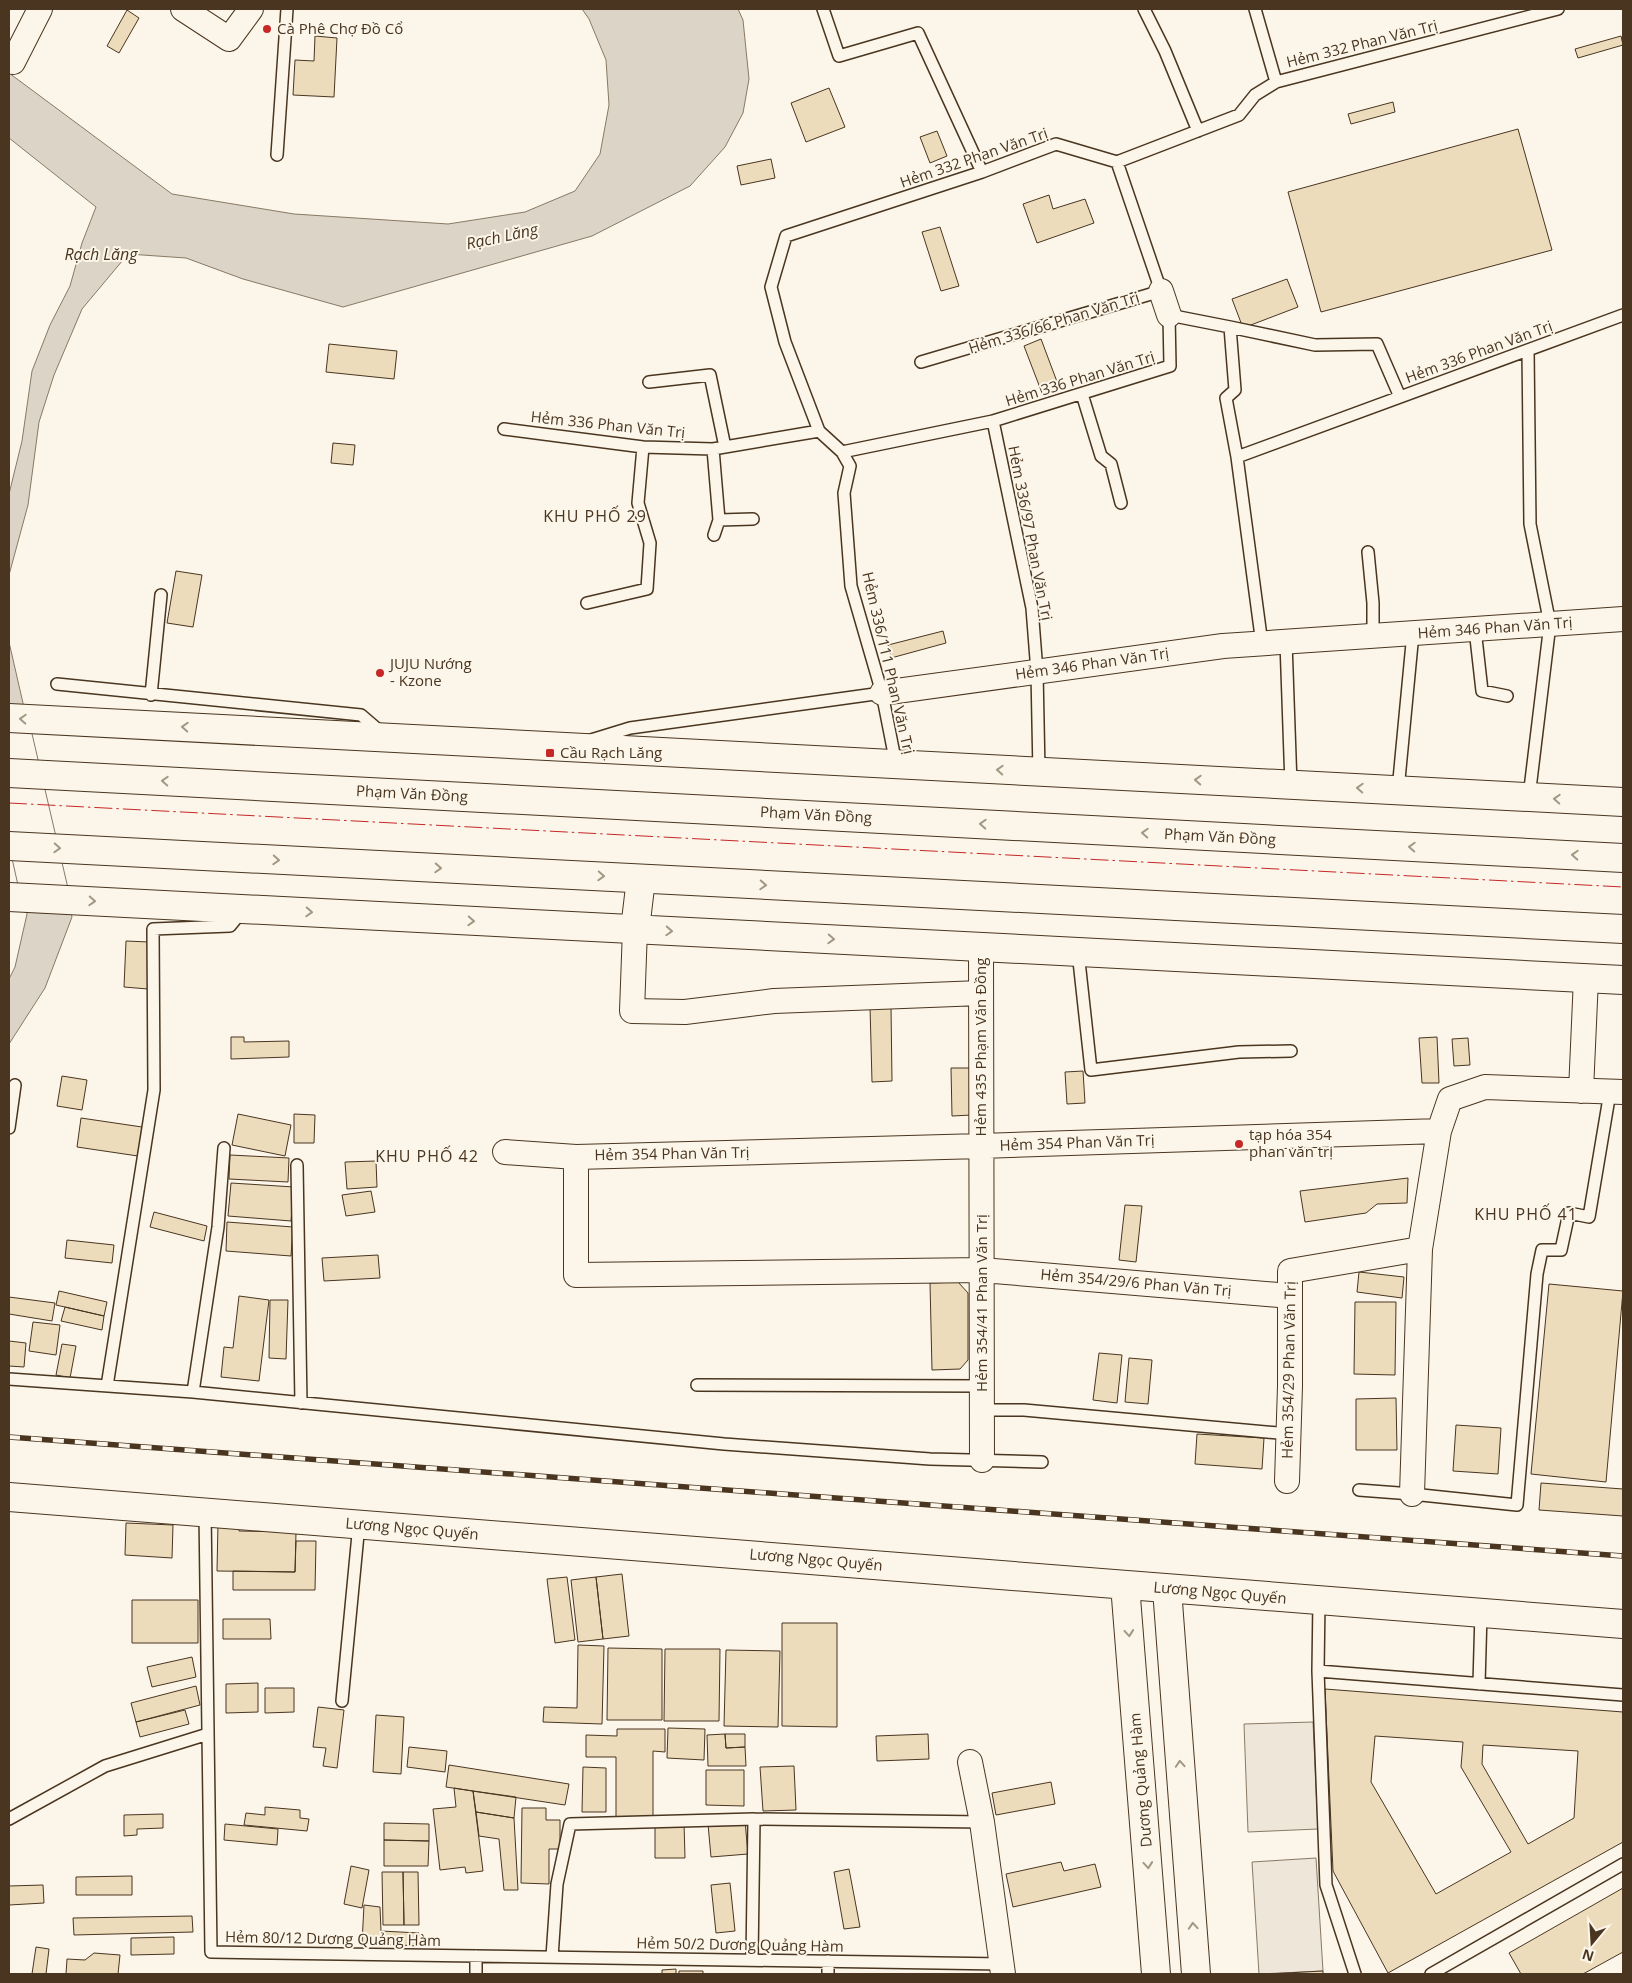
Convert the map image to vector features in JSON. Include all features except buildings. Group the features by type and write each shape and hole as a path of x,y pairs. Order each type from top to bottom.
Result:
{"main road":[{"path":"9,718 1623,802"},
{"name":"Phạm Văn Đồng","path":"9,773 1623,858"},
{"path":"9,846 1623,929"},
{"path":"635,929 641,878"},
{"path":"9,897 1623,980"},
{"name":"Lương Ngọc Quyến","path":"9,1497 1623,1624"},
{"name":"Dương Quảng Hàm","path":"1125,1585 1156,1974"},
{"path":"1167,1588 1196,1974"}],"street":[{"path":"13,62 40,9"},
{"path":"183,9 229,39 255,9"},
{"path":"1161,291 1169,315"},
{"name":"Hẻm 346 Phan Văn Trị","path":"882,693 1223,646 1623,619"},
{"path":"635,929 632,1011 685,1012 774,1001 981,993"},
{"name":"Hẻm 435 Phạm Văn Đồng","path":"981,947 981,1146"},
{"path":"1581,1091 1586,978"},
{"path":"1412,1494 1420,1249 1439,1131 1450,1099 1484,1087 1617,1092"},
{"name":"Hẻm 354 Phan Văn Trị","path":"506,1152 576,1157 1439,1131"},
{"name":"Hẻm 354/41 Phan Văn Trị","path":"981,1146 982,1460"},
{"name":"Hẻm 354/29/6 Phan Văn Trị","path":"576,1157 576,1275 982,1270 1290,1296"},
{"name":"Hẻm 354/29 Phan Văn Trị","path":"1287,1481 1290,1271 1420,1249"},
{"path":"970,1762 982,1822 1003,1969"}],"lane":[{"path":"277,155 287,9"},
{"path":"823,9 839,56 918,34 982,172"},
{"path":"1144,9 1165,51 1198,131"},
{"path":"1255,9 1276,82"},
{"name":"Hẻm 332 Phan Văn Trị","path":"819,431 785,342 771,287 786,236 982,172 1056,144 1117,162 1239,115 1255,95 1276,82 1558,9"},
{"path":"1117,162 1161,291"},
{"name":"Hẻm 336/66 Phan Văn Trị","path":"921,362 1161,291"},
{"path":"1169,315 1315,345 1377,344 1400,397"},
{"name":"Hẻm 336 Phan Văn Trị","path":"842,452 994,421 1170,366 1169,315"},
{"name":"Hẻm 336 Phan Văn Trị","path":"1237,457 1623,315"},
{"path":"1230,328 1235,390 1226,398 1237,457 1262,644"},
{"path":"1528,350 1530,524 1550,624 1529,797"},
{"path":"649,382 710,376 725,447"},
{"path":"1082,394 1101,456 1112,464 1121,503"},
{"name":"Hẻm 336/97 Phan Văn Trị","path":"994,421 1032,608 1037,672 1039,772"},
{"name":"Hẻm 336 Phan Văn Trị","path":"504,429 643,447 713,449 819,431"},
{"path":"819,431 842,452"},
{"path":"587,603 647,590 650,543 638,503 643,447"},
{"path":"713,449 719,520 714,535"},
{"name":"Hẻm 336/111 Phan Văn Trị","path":"842,452 850,466 844,493 851,586 882,693 896,764"},
{"path":"719,520 753,519"},
{"path":"1368,552 1373,603 1373,636"},
{"path":"151,695 161,595"},
{"path":"1475,629 1482,691 1507,696"},
{"path":"1398,790 1413,633"},
{"path":"1286,642 1291,785"},
{"path":"57,684 361,715 387,738"},
{"name":"Hẻm 346 Phan Văn Trị","path":"566,747 630,728 882,693"},
{"path":"107,1386 154,1090 152,929 230,926 235,909"},
{"path":"1078,952 1091,1070 1239,1052 1291,1051"},
{"path":"9,1128 16,1085"},
{"path":"1359,1490 1517,1505 1537,1274 1542,1250 1561,1250 1569,1213 1589,1217 1617,1092"},
{"path":"194,1392 218,1227 224,1148"},
{"path":"297,1165 301,1403"},
{"path":"9,1379 194,1392 724,1444 930,1459 1042,1462"},
{"path":"697,1385 982,1386"},
{"path":"982,1410 1024,1410 1289,1434"},
{"name":"Hẻm 80/12 Dương Quảng Hàm","path":"205,1512 211,1952 476,1956"},
{"path":"342,1702 358,1524"},
{"path":"1319,1600 1318,1671 1326,1885 1355,1974"},
{"path":"1479,1684 1481,1613"},
{"path":"1318,1671 1623,1695"},
{"path":"9,1819 105,1766 208,1734"},
{"path":"752,1960 754,1819"},
{"path":"552,1957 557,1884 570,1824 754,1819 982,1822"},
{"path":"1431,1974 1623,1864"},
{"path":"476,1956 476,1974"},
{"name":"Hẻm 50/2 Dương Quảng Hàm","path":"476,1956 828,1961 1003,1969"},
{"path":"828,1961 828,1974"}],"shaded area":[{"path":"1313,1722 1318,1829 1248,1832 1244,1724"},
{"path":"1316,1858 1323,1971 1259,1974 1252,1862"}],"water":[{"name":"Rạch Lăng","path":"582,9 738,9 743,20 749,79 743,113 725,147 690,186 592,236 343,307 243,279 186,258 128,254 82,309 54,375 39,422 28,505 9,575 9,494 22,441 32,371 50,325 70,286 82,243 96,207 9,138 9,73 172,194 294,214 448,224 525,212 575,191 600,154 609,105 606,60 589,19"},
{"path":"9,642 72,917 45,988 9,1044 9,979 15,967 27,914 9,833"}],"pier":[{"path":"9,707 26,708 74,914 24,912 9,845"}],"railway":[{"path":"9,1437 1623,1556"}],"power":[{"path":"9,803 1623,887"}],"place":[{"name":"Cà Phê Chợ Đồ Cổ","path":"267,29"},
{"name":"JUJU Nướng - Kzone","path":"380,673"},
{"name":"Cầu Rạch Lăng","path":"550,753"},
{"name":"tạp hóa 354 phan văn trị","path":"1239,1144"}],"district":[{"name":"KHU PHỐ 29","path":"595,516"},
{"name":"KHU PHỐ 42","path":"427,1156"},
{"name":"KHU PHỐ 41","path":"1526,1214"}]}
